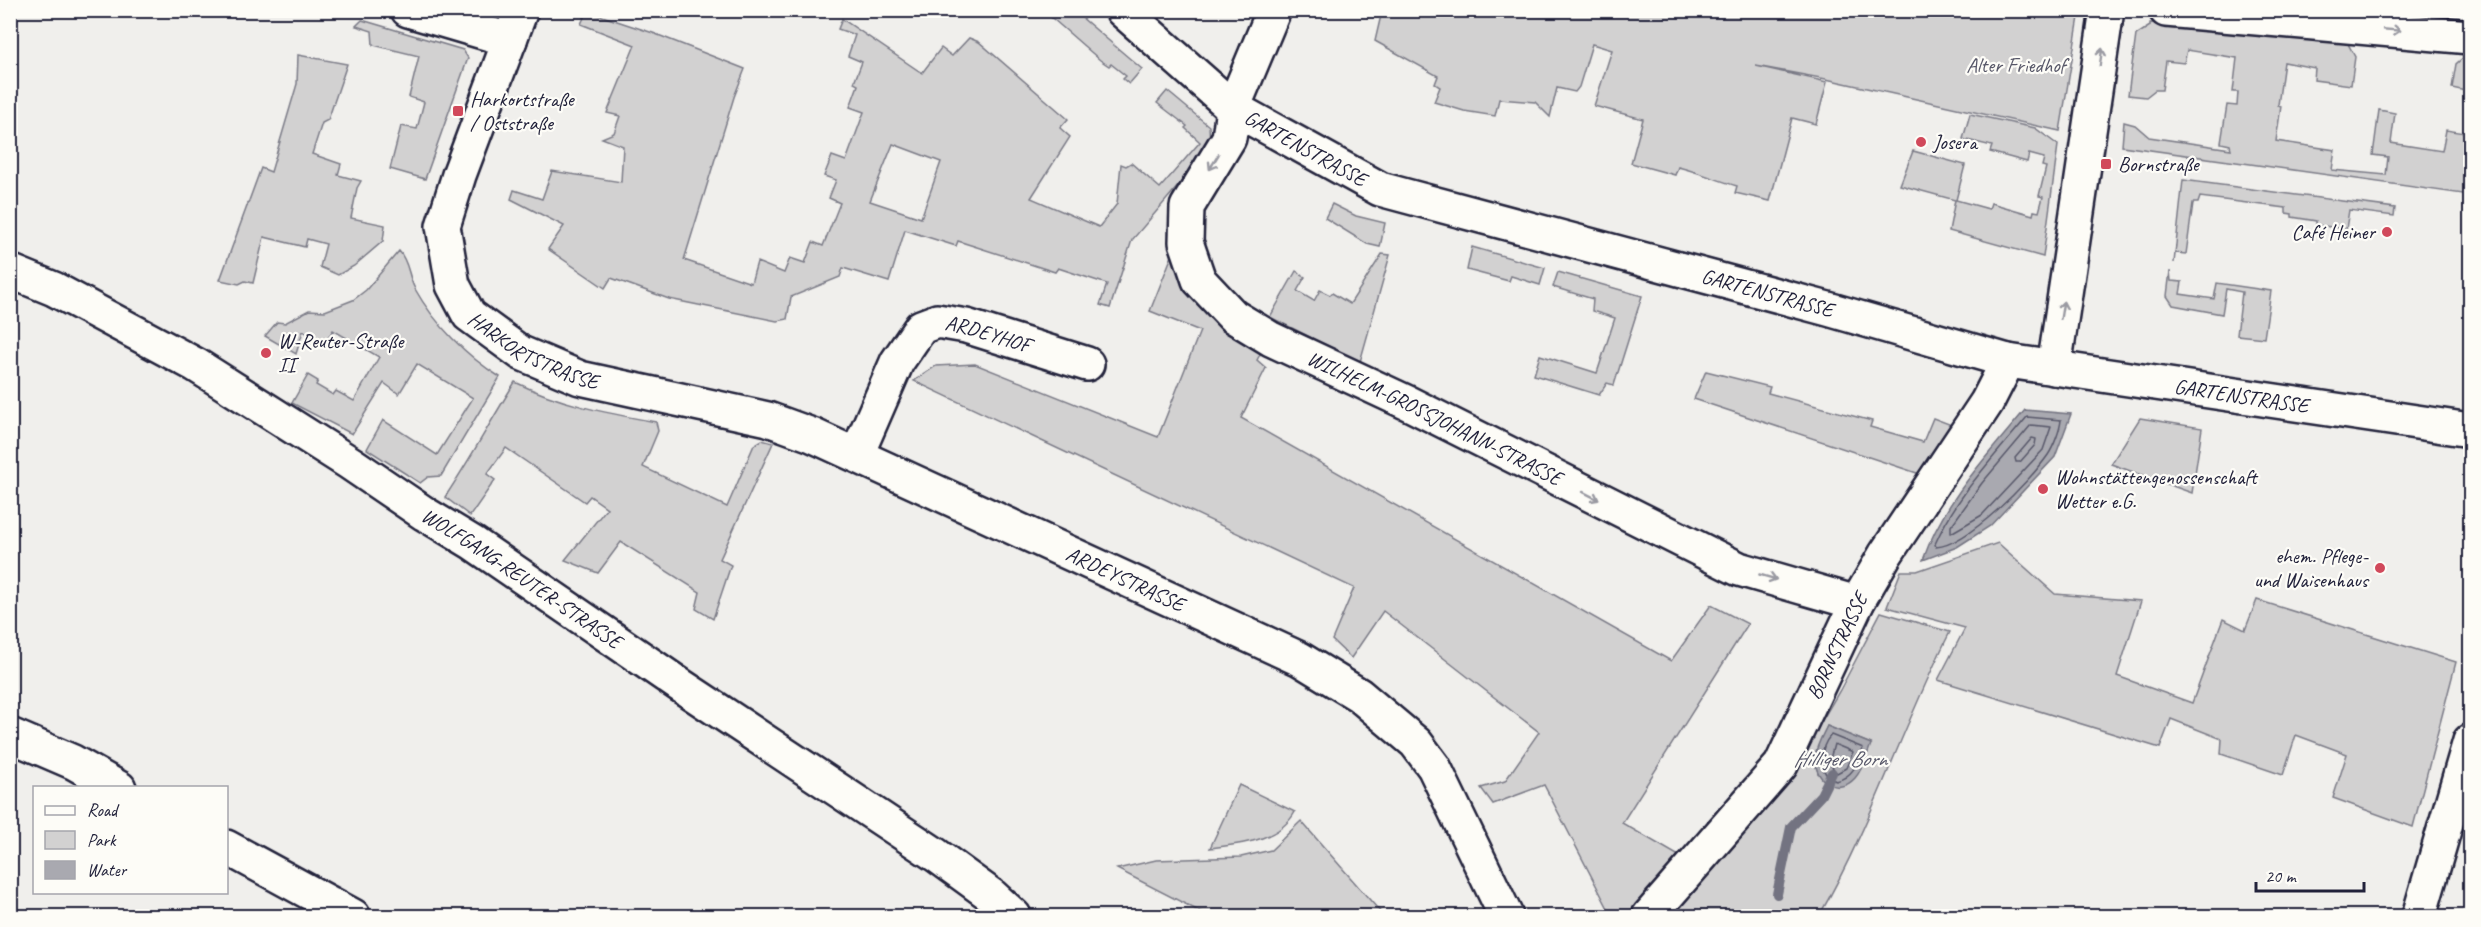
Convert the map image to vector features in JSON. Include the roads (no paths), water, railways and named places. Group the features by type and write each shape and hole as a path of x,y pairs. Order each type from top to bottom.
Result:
{"street":[{"path":"408,10 510,40"},
{"name":"HARKORTSTRASSE","path":"521,10 459,175 443,226 453,285 470,315 521,353 580,378 632,391"},
{"name":"GARTENSTRASSE","path":"1122,10 1233,108 1380,189 1828,309 2008,362 2470,430"},
{"name":"WILHELM-GROSSJOHANN-STRASSE","path":"1274,10 1233,108 1229,138 1186,207 1186,242 1199,280 1233,316 1271,339 1408,403 1739,569 1857,603"},
{"path":"2054,368 2107,10"},
{"path":"2166,10 2470,37"},
{"name":"WOLFGANG-REUTER-STRASSE","path":"10,270 54,289 196,365 350,463 473,543 680,685 936,855 992,895 1014,916"},
{"name":"ARDEYHOF","path":"857,454 909,342 921,327 937,321 966,326 1086,364"},
{"name":"BORNSTRASSE","path":"1649,916 1781,765 1857,603 1885,555 1992,395 2008,362"},
{"name":"ARDEYSTRASSE","path":"632,391 768,419 857,454 1268,643 1359,695 1416,744 1434,767 1506,916"},
{"path":"10,735 73,762 115,786"},
{"path":"2419,916 2470,741"},
{"path":"228,848 353,916"}],"water":[{"path":"2025,410 2071,414 2055,457 1990,526 1957,547 1923,560 1954,499"},
{"name":"Hilliger Born","path":"1827,726 1871,744 1858,774 1848,784 1835,786 1828,784 1818,773 1815,757"}],"waterway":[{"name":"Hilliger Born","path":"1777,894 1791,827 1821,795 1832,773"}],"place":[{"name":"Harkortstraße / Oststraße","path":"458,111"},
{"name":"Josera","path":"1921,142"},
{"name":"Bornstraße","path":"2106,164"},
{"name":"Café Heiner","path":"2387,232"},
{"name":"W-Reuter-Straße II","path":"266,353"},
{"name":"Wohnstättengenossenschaft Wetter e.G.","path":"2043,489"},
{"name":"ehem. Pflege- und Waisenhaus","path":"2380,568"}],"park label":[{"name":"Alter Friedhof","path":"2016,65"}]}
